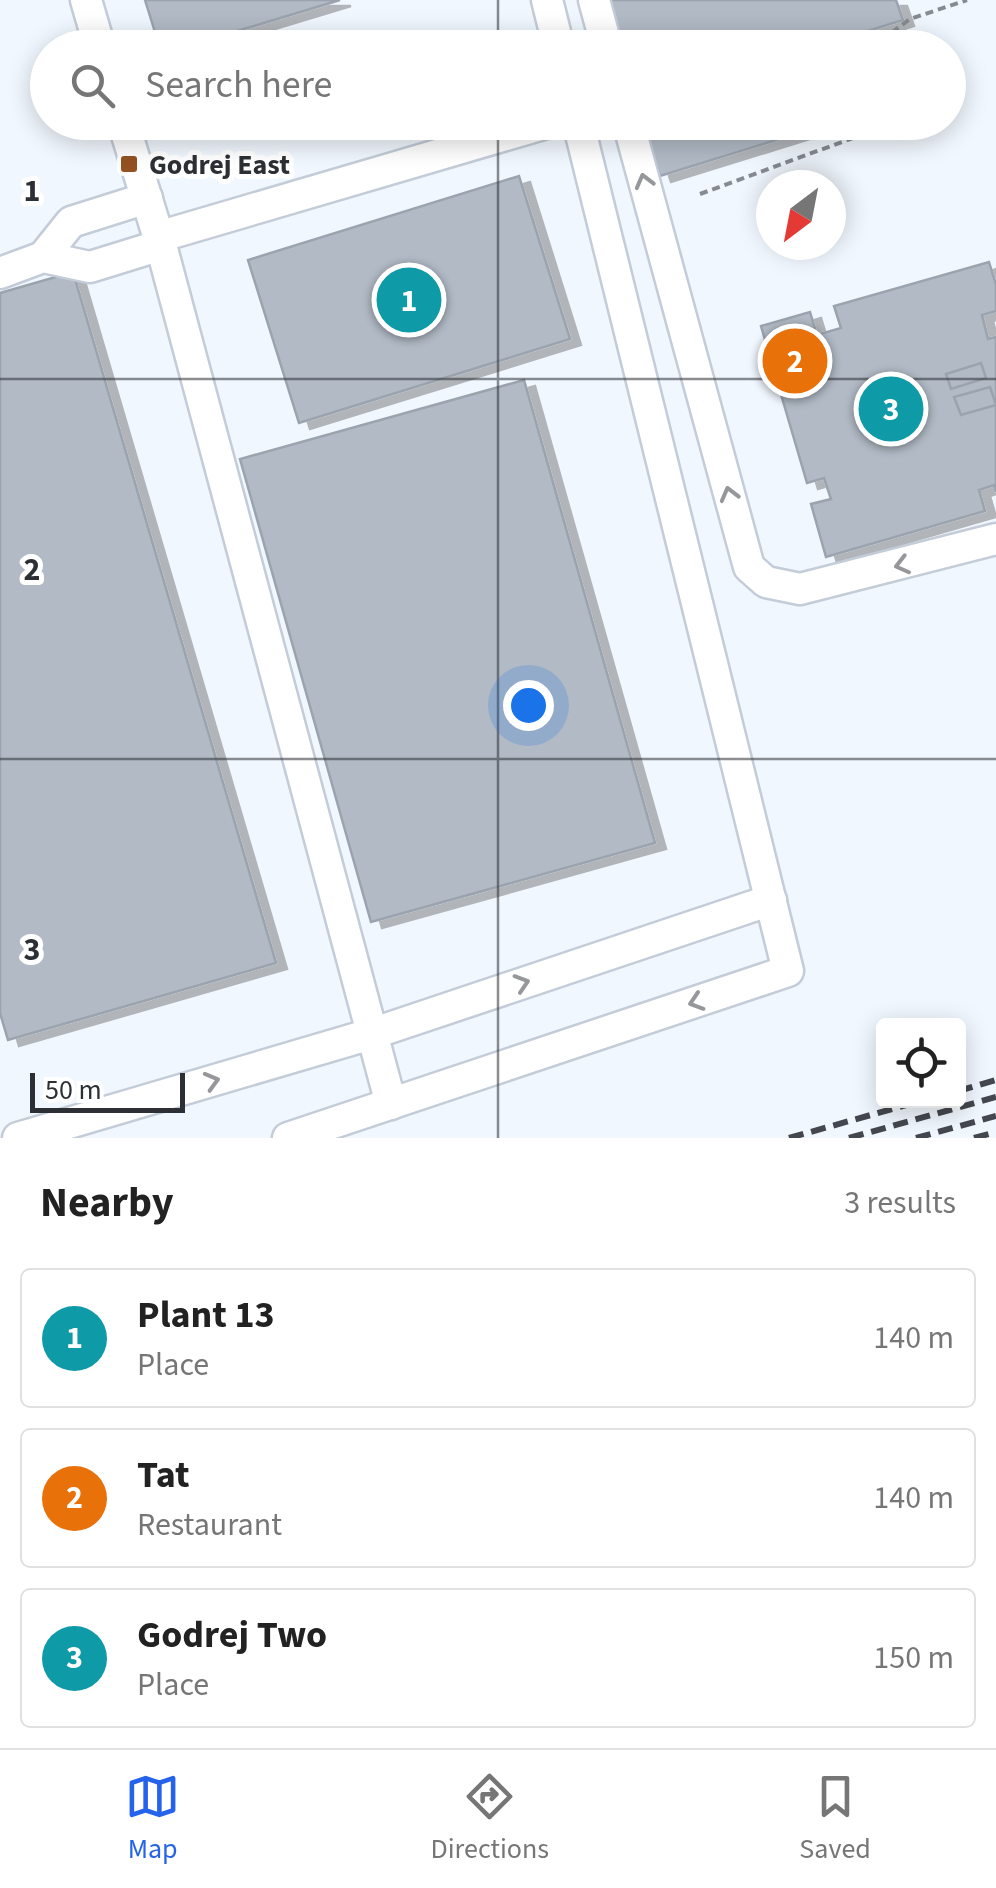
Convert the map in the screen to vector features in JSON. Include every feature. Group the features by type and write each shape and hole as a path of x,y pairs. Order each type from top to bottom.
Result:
{"lane":[{"path":"86,0 95,30"},
{"path":"547,0 554,30"},
{"path":"594,0 602,30"},
{"path":"129,140 160,241 390,1104"},
{"path":"0,272 43,257 90,267 160,241 491,140"},
{"path":"288,1138 788,971 582,140"},
{"path":"633,140 749,567 766,582 800,589 996,539"},
{"path":"43,257 71,222 146,198"},
{"path":"18,1138 371,1034 771,900"}],"path":[{"path":"895,30 910,19 967,0"},
{"path":"700,194 850,140"}],"building":[{"path":"145,0 340,0 241,30 154,30"},
{"path":"604,0 896,0 903,20 871,30 613,30"},
{"path":"649,140 776,140 660,176"},
{"path":"519,176 570,339 299,423 248,260"},
{"path":"989,262 996,285 996,311 982,315 988,339 996,337 996,492 994,485 979,490 985,511 826,557 811,504 831,499 824,478 807,483 761,326 810,312 817,335 841,328 834,306"},
{"path":"73,272 276,963 8,1040 0,1013 0,293"},
{"path":"807,347 811,366 784,374 778,356"},
{"path":"981,363 986,378 951,389 946,374"},
{"path":"524,380 655,843 371,922 240,459"},
{"path":"990,387 996,405 961,415 954,397"}],"railway":[{"path":"966,1089 996,1080"},
{"path":"849,1138 996,1097"},
{"path":"789,1138 896,1108"},
{"path":"916,1138 996,1116"},
{"path":"974,1138 996,1132"}],"place":[{"name":"Godrej East","path":"129,164"},
{"name":"Plant 13","path":"409,300"},
{"name":"Tat","path":"795,361"},
{"name":"Godrej Two","path":"891,409"}]}
